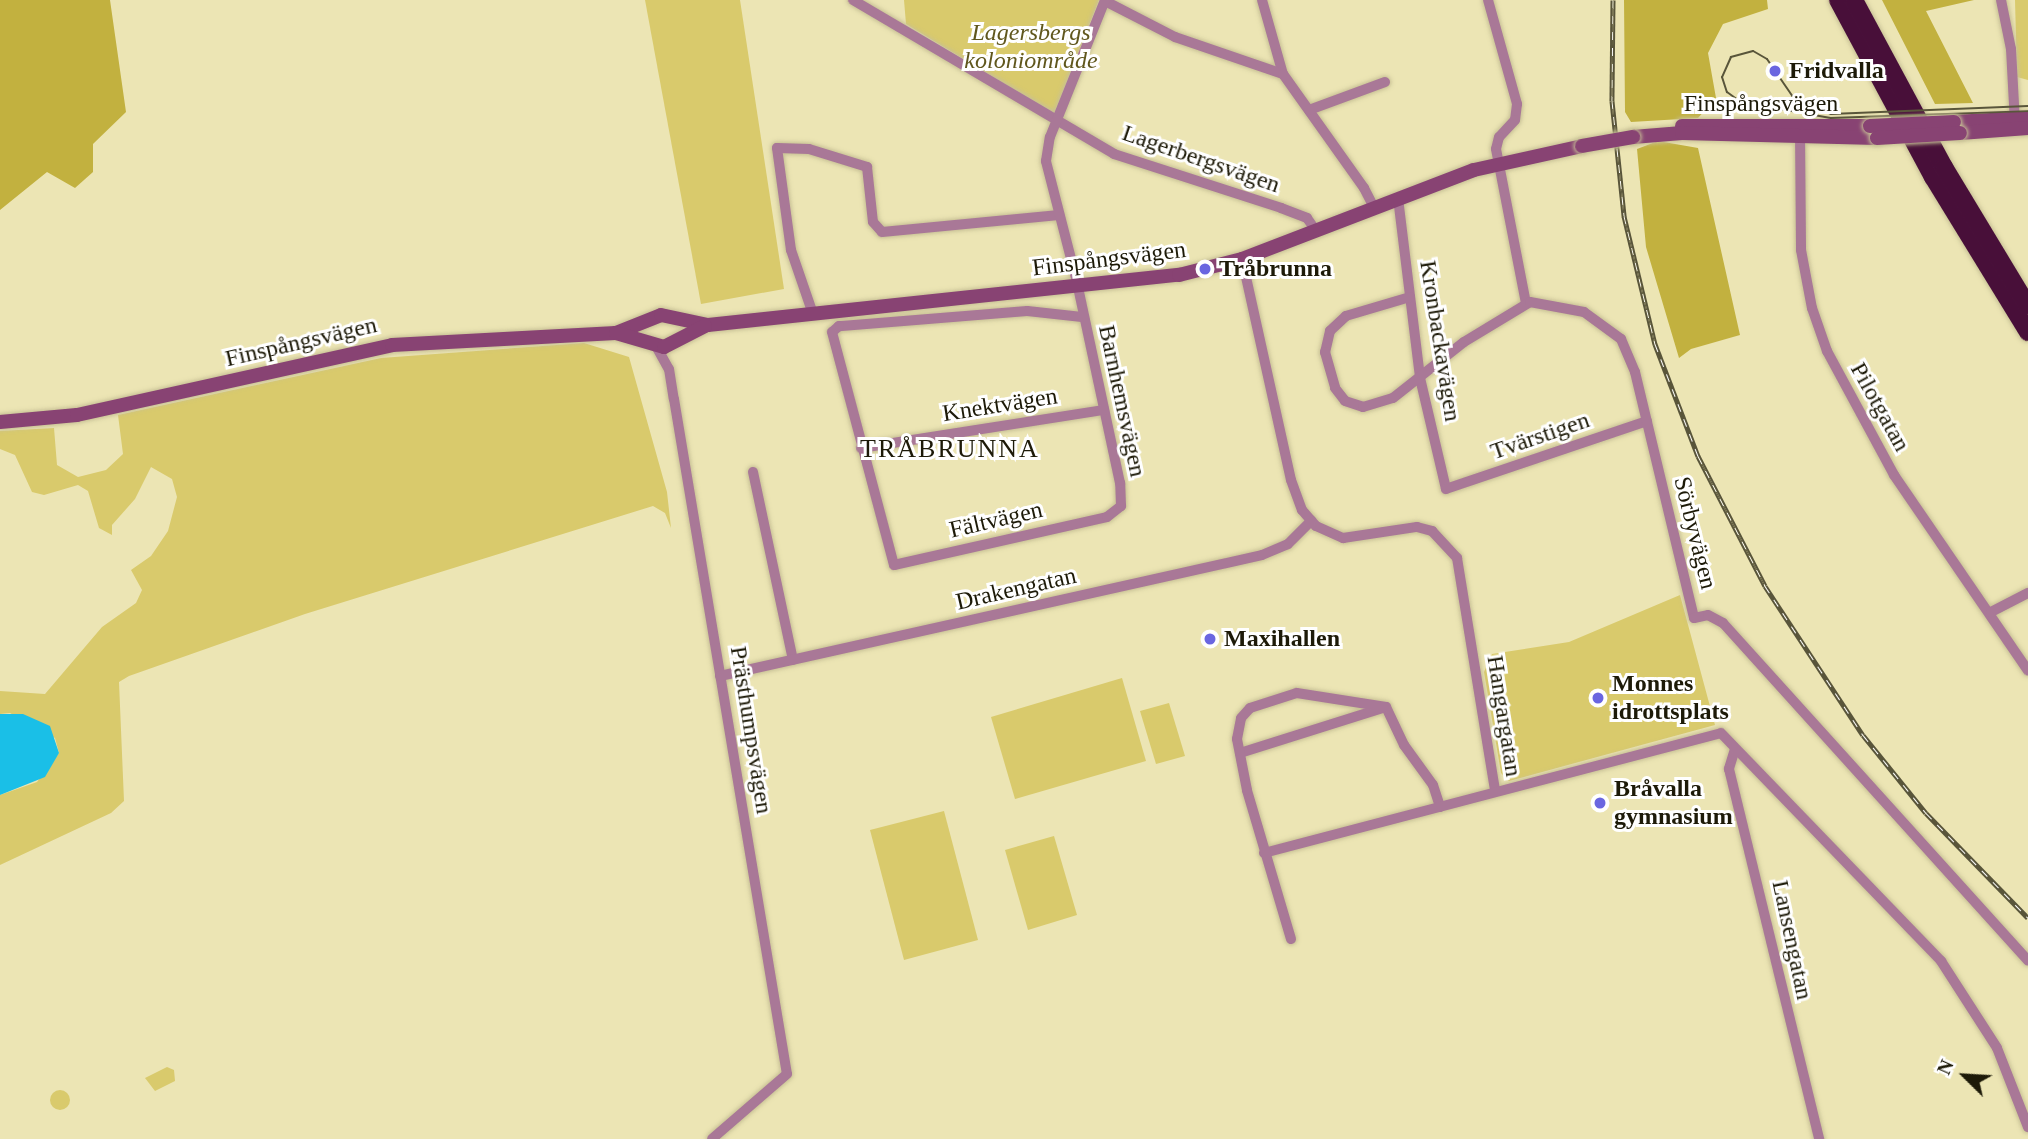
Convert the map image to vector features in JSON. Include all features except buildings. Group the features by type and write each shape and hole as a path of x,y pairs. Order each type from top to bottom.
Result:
{"highway":[{"path":"1838,0 1933,177 2028,332"},
{"path":"1853,0 1944,167 2028,306"}],"main road":[{"name":"Finspångsvägen","path":"0,422 101,410 392,345 616,333 660,314 708,325 1078,289 1179,275 1242,258 1498,163 1632,134 1873,132 2022,124"},
{"path":"673,318 675,341"},
{"path":"649,320 652,344"},
{"name":"Finspångsvägen","path":"616,333 652,344 675,341 708,325"}],"street":[{"name":"Lagerbergsvägen","path":"853,0 1057,122 1138,164 1301,215 1312,221 1316,231"},
{"path":"1262,0 1283,74 1374,208"},
{"path":"1410,297 1346,316 1330,331 1325,352 1335,388 1354,405 1382,403 1420,378 1464,342 1526,303 1498,163 1497,140 1515,120 1518,110 1488,0"},
{"path":"2001,0 2022,124"},
{"name":"Barnhemsvägen","path":"1105,1 1057,122 1045,161 1078,289 1121,506 1107,517"},
{"path":"1105,1 1175,37 1283,74"},
{"path":"1309,110 1385,82"},
{"name":"Pilotgatan","path":"1800,132 1801,250 1812,308 1827,351 1894,475 1992,612 2028,671"},
{"path":"813,314 791,250 777,148 808,149 867,167 873,222 882,232 1059,215"},
{"name":"Kronbackavägen","path":"1398,198 1420,378 1446,489"},
{"path":"1242,258 1291,480 1311,521"},
{"name":"Sörbyvägen","path":"1526,303 1551,302 1575,309 1613,330 1631,359 1694,618 1708,615 1723,623 2028,961"},
{"path":"862,448 832,332 839,326 1027,311 1082,317"},
{"name":"Prästhumpsvägen","path":"675,341 669,369 787,1074 712,1139"},
{"name":"Prästhumpsvägen","path":"652,344 669,369"},
{"name":"Knektvägen","path":"862,448 1104,410"},
{"name":"Tvärstigen","path":"1446,489 1647,421"},
{"name":"Fältvägen","path":"862,448 894,565 1107,517"},
{"path":"753,472 793,660"},
{"name":"Drakengatan","path":"720,676 1262,555 1288,544 1311,521"},
{"name":"Hangargatan","path":"1311,521 1333,536 1352,540 1417,527 1432,531 1451,547 1460,570 1494,791 1721,733 1941,961 1997,1048 2028,1127"},
{"path":"1992,612 2028,593"},
{"path":"1291,939 1264,853 1240,753 1237,739 1241,718 1250,708 1280,696 1310,693 1386,707"},
{"path":"1386,707 1404,745 1433,785 1440,807"},
{"path":"1240,753 1386,707"},
{"name":"Lansengatan","path":"1735,749 1730,769 1819,1139"},
{"path":"1264,853 1494,791"}],"green space":[{"path":"645,0 740,0 784,289 701,304"},
{"name":"Lagersbergs koloniområde","path":"904,0 1099,0 1054,114 906,24"},
{"path":"2015,0 2028,0 2028,80 2017,77"},
{"path":"584,343 629,357 667,492 671,528 665,513 653,506 305,614 129,676 119,682 124,801 111,813 0,865 0,795 37,782 59,753 55,738 10,713 0,714 0,691 45,694 102,627 136,603 142,590 131,570 151,556 168,531 177,497 172,479 151,467 135,499 112,525 112,535 99,528 88,491 78,485 44,495 32,492 15,455 0,449 0,431 54,428 57,465 78,477 106,470 123,454 118,415 381,358"},
{"name":"Monnes idrottsplats","path":"1680,595 1715,725 1509,781 1501,773 1484,672 1492,654 1569,642"},
{"path":"1122,678 1146,761 1015,799 991,717"},
{"path":"1169,703 1185,756 1156,764 1140,711"},
{"path":"944,811 978,940 904,960 870,830"},
{"path":"1054,836 1077,915 1028,930 1005,850"},
{"path":"167,1067 174,1070 175,1081 155,1091 145,1078"},
{"path":"60,1090 67,1093 70,1100 67,1107 60,1110 53,1107 50,1100 53,1093"}],"shaded area":[{"path":"0,0 110,0 126,112 93,144 93,172 75,188 47,172 0,210"},
{"path":"1624,0 1767,0 1768,9 1723,24 1708,53 1716,98 1698,118 1631,122 1625,112"},
{"path":"1882,0 1974,0 1926,11 1973,103 1935,104"},
{"path":"1658,141 1698,148 1740,335 1691,349 1679,358 1646,247 1637,149"}],"water":[{"path":"0,714 23,714 50,726 59,753 45,777 0,795"}],"tram line":[{"path":"2028,106 1831,114 1793,97 1767,59 1753,51 1731,57 1722,77 1727,92 1741,102 1831,118 2028,111"}],"railway":[{"path":"1613,0 1612,101 1624,216 1655,344 1698,456 1765,586 1863,735 1926,813 2028,918"}],"place":[{"name":"Fridvalla","path":"1775,71"},
{"name":"Tråbrunna","path":"1205,269"},
{"name":"Maxihallen","path":"1210,639"},
{"name":"Monnes idrottsplats","path":"1598,698"},
{"name":"Bråvalla gymnasium","path":"1600,803"}],"district":[{"name":"TRÅBRUNNA","path":"950,449"}]}
